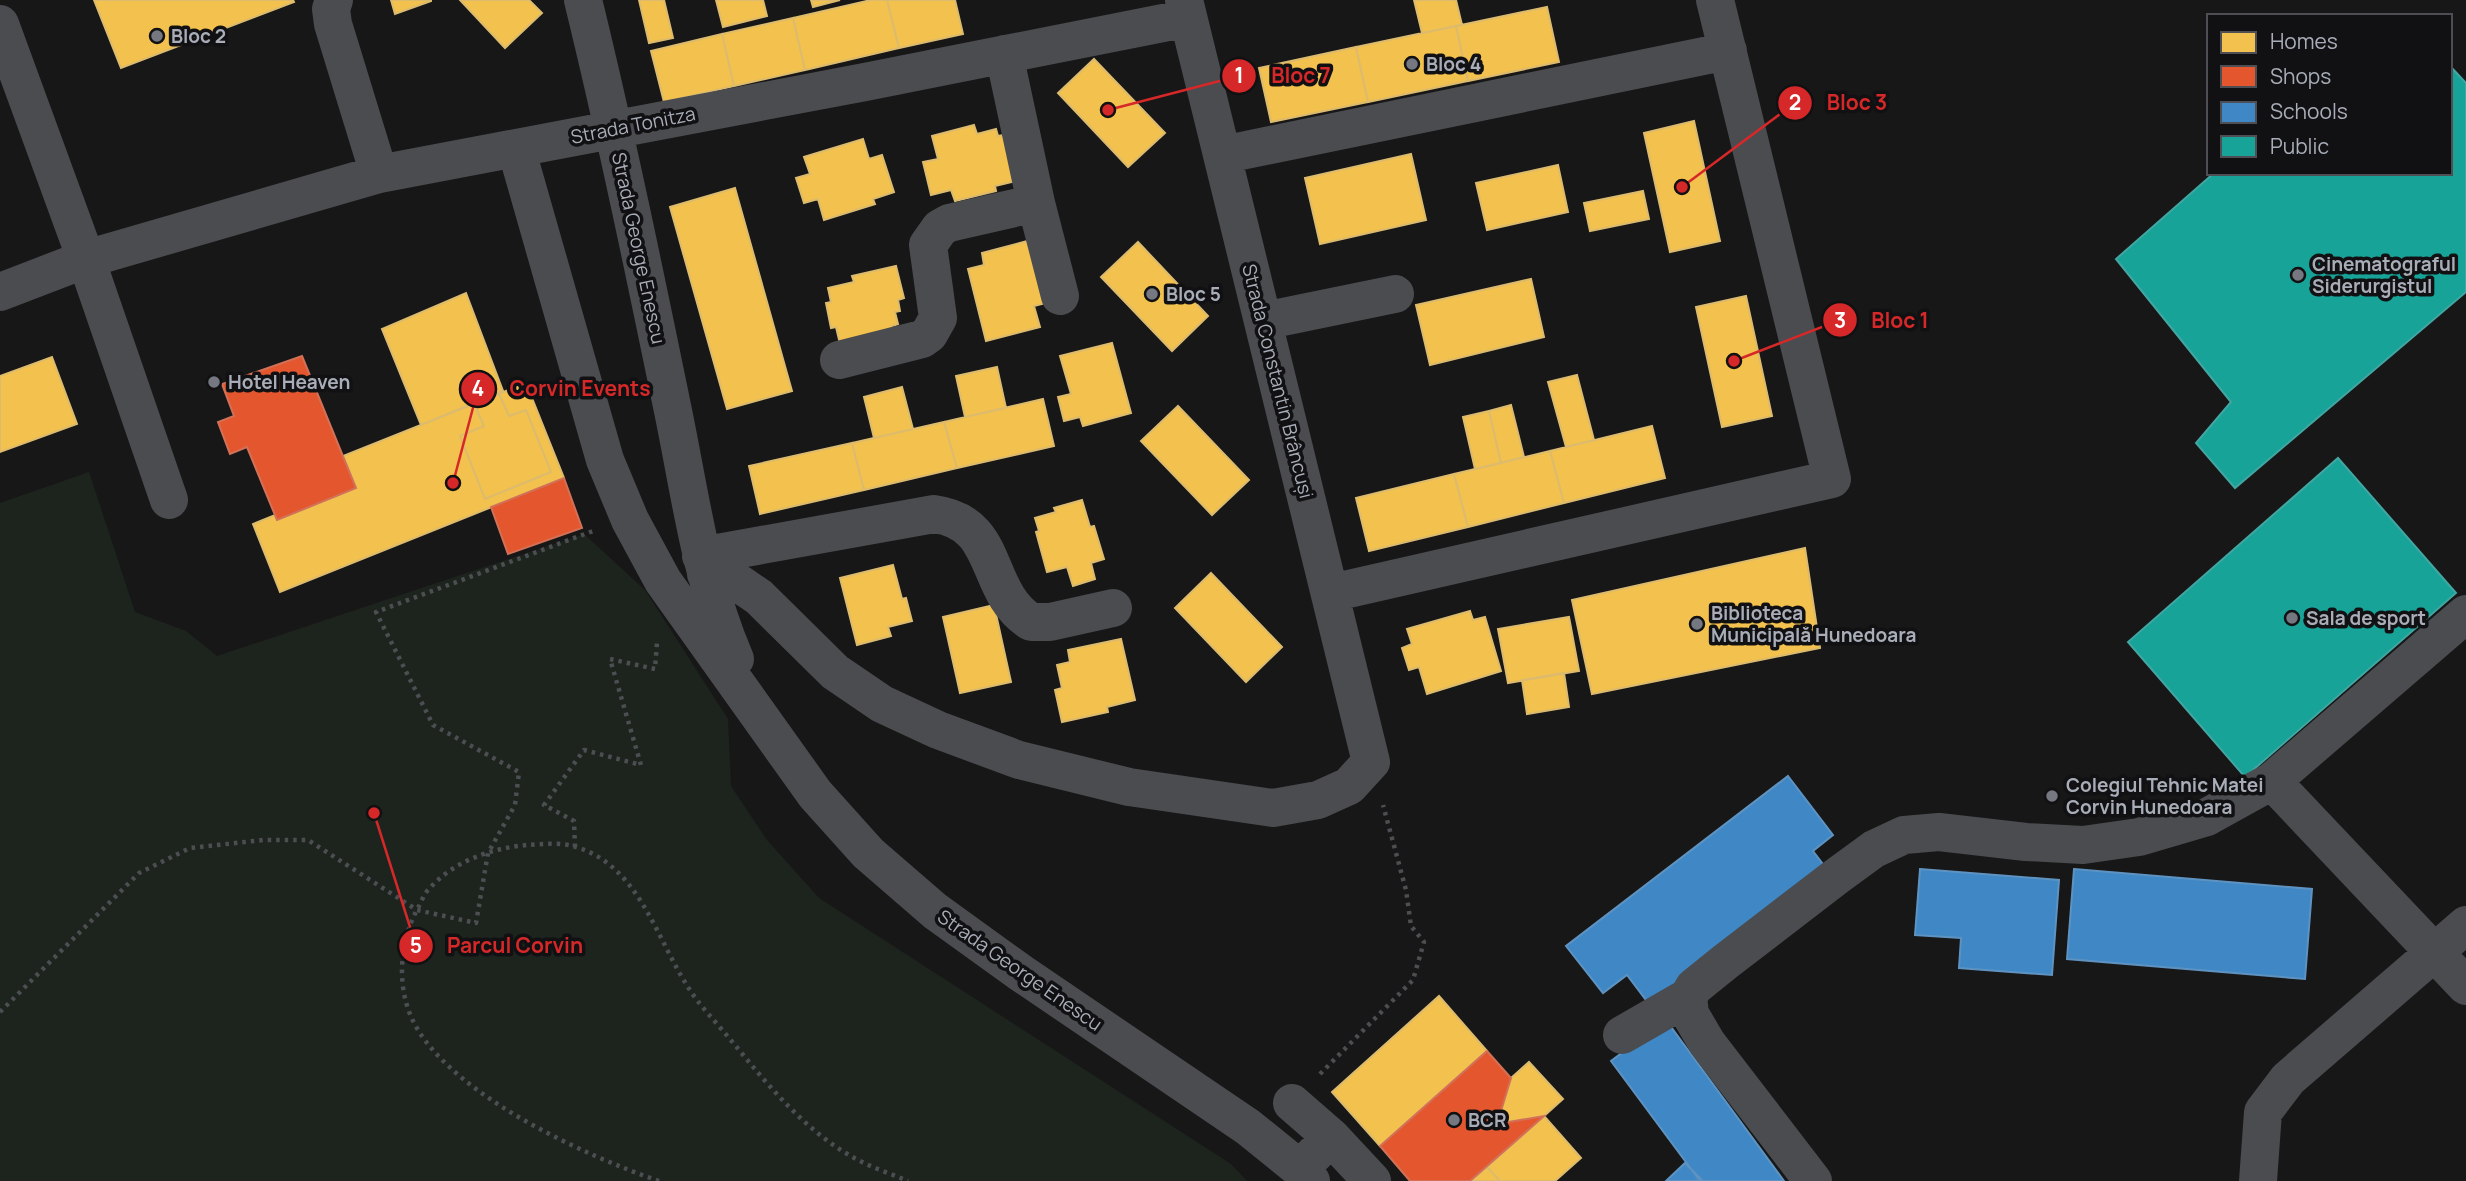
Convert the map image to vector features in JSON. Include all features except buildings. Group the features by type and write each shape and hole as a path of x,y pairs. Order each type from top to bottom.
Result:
{"street":[{"path":"334,0 331,9 333,24 379,174"},
{"name":"Strada George Enescu","path":"583,0 614,128 703,565 727,639 763,722"},
{"path":"1331,593 1832,479 1715,0"},
{"name":"Strada Tonitza","path":"0,292 86,259 379,174 1004,54 1186,9"},
{"name":"Strada Constantin Brâncuși","path":"1186,9 1371,762"},
{"path":"0,24 86,259 169,500"},
{"path":"1222,155 1728,51"},
{"path":"1004,54 1036,203 1060,296"},
{"name":"Strada George Enescu","path":"516,148 605,460 630,520 663,581 815,794 868,853 935,911 1021,973 1248,1127 1305,1175"},
{"path":"839,359 922,339 929,334 938,318 928,246 940,228 949,223 1036,203"},
{"path":"1263,321 1395,294"},
{"path":"703,565 934,513 956,519 975,533 1010,605 1031,622 1050,622 1112,608"},
{"path":"703,565 759,597 835,672 882,704 938,730 1019,760 1129,787 1273,808 1318,800 1349,786 1371,762"},
{"path":"1622,1035 1688,996 1694,987 1837,876 1874,849 1904,835 1939,832 2026,842 2083,845 2139,837 2207,817 2272,781 2466,614"},
{"path":"2272,781 2466,986"},
{"path":"2258,1181 2263,1112 2288,1079 2466,925"},
{"path":"1688,996 1690,1014 1707,1043 1813,1181"},
{"path":"1292,1102 1332,1137 1372,1181"},
{"path":"1305,1175 1332,1137"}],"path":[{"path":"0,1012 139,873 190,848 263,840 308,840 417,910 475,923 488,853 515,805 519,772 433,725 376,612 584,534 630,520"},
{"path":"575,846 574,821 544,805 584,750 641,765 610,659 655,669 658,636"},
{"path":"1292,1102 1413,980 1424,943 1411,926 1406,890 1371,762"},
{"path":"659,1181 618,1167 513,1115 456,1074 418,1030 405,998 401,967 410,921 429,888 464,862 509,847 544,844 575,846 609,863 637,894 688,988 785,1105 814,1131 850,1156 908,1181"}],"shaded area":[{"path":"89,472 135,612 186,631 217,656 584,534 645,590 728,719 731,786 767,840 819,898 1231,1164 1247,1181 0,1181 0,503"}],"place":[{"name":"Bloc 2","path":"157,36"},
{"name":"Bloc 4","path":"1412,64"},
{"name":"Bloc 7","path":"1108,110"},
{"name":"Bloc 3","path":"1682,187"},
{"name":"Cinematograful Siderurgistul","path":"2298,275"},
{"name":"Bloc 5","path":"1152,294"},
{"name":"Bloc 1","path":"1734,361"},
{"name":"Hotel Heaven","path":"214,382"},
{"name":"Corvin Events","path":"453,483"},
{"name":"Sala de sport","path":"2292,618"},
{"name":"Biblioteca Municipală Hunedoara","path":"1697,624"},
{"name":"Colegiul Tehnic Matei Corvin Hunedoara","path":"2052,796"},
{"name":"Parcul Corvin","path":"374,813"},
{"name":"BCR","path":"1454,1120"}]}
